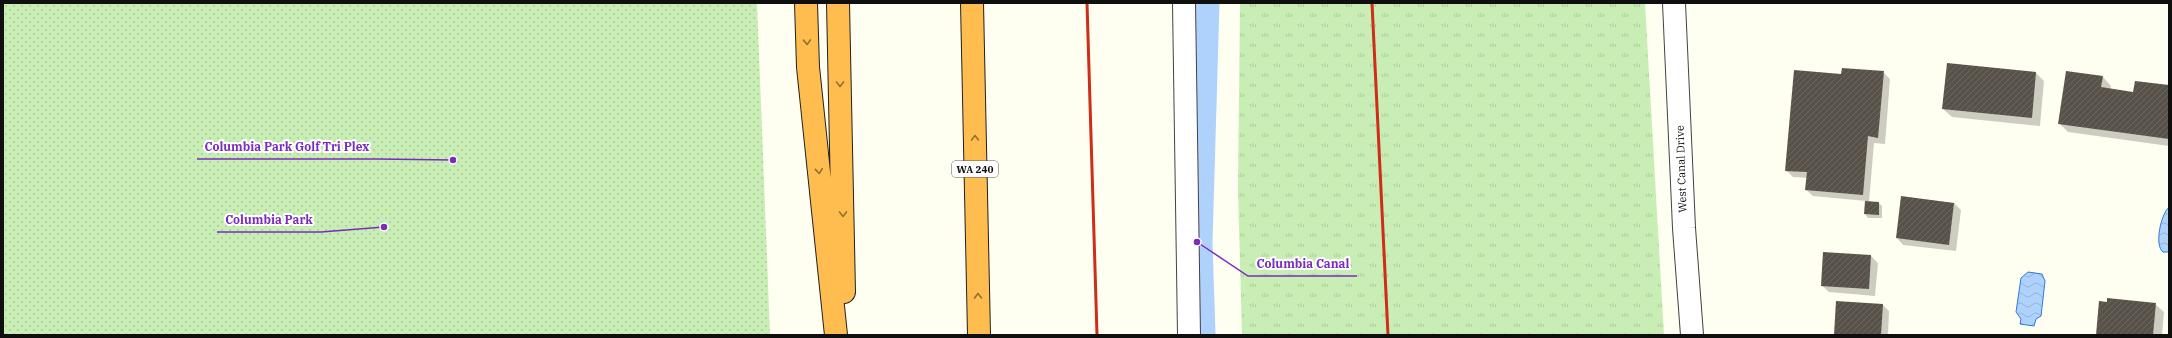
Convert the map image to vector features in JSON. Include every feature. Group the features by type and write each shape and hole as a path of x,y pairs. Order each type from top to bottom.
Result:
{"highway":[{"path":"806,3 808,67 836,335"},
{"path":"838,3 845,335"},
{"name":"WA 240","path":"972,3 979,335"}],"street":[{"path":"1184,3 1190,335"},
{"name":"West Canal Drive","path":"1674,3 1684,228 1692,335"}],"green space":[{"path":"3,3 757,3 770,335 3,335"},
{"path":"1240,3 1645,3 1664,335 1242,335 1238,189"}],"water":[{"path":"2169,207 2169,252 2163,252 2159,243 2161,222"},
{"path":"2028,272 2042,274 2045,281 2041,316 2036,319 2034,326 2020,324 2021,319 2016,312 2021,278"}],"building":[{"path":"1947,63 2036,72 2032,118 1942,109"},
{"path":"1842,68 1884,71 1878,138 1868,136 1863,195 1805,190 1807,172 1785,171 1794,70 1841,74"},
{"path":"2066,71 2103,76 2101,87 2133,92 2135,81 2169,85 2169,139 2058,124"},
{"path":"1901,196 1954,203 1949,245 1896,238"},
{"path":"1865,201 1879,202 1879,215 1864,214"},
{"path":"1823,252 1871,255 1869,289 1821,286"},
{"path":"2107,298 2156,303 2153,335 2096,335 2099,301 2107,302"},
{"path":"1836,301 1883,304 1881,335 1834,335"}],"waterway":[{"path":"1200,335 1197,242 1204,3"}],"railway":[{"path":"1087,3 1097,335"},
{"path":"1372,3 1388,335"}],"place":[{"name":"Columbia Park Golf Tri Plex","path":"453,160"},
{"name":"Columbia Park","path":"384,227"},
{"name":"Columbia Canal","path":"1197,242"}]}
